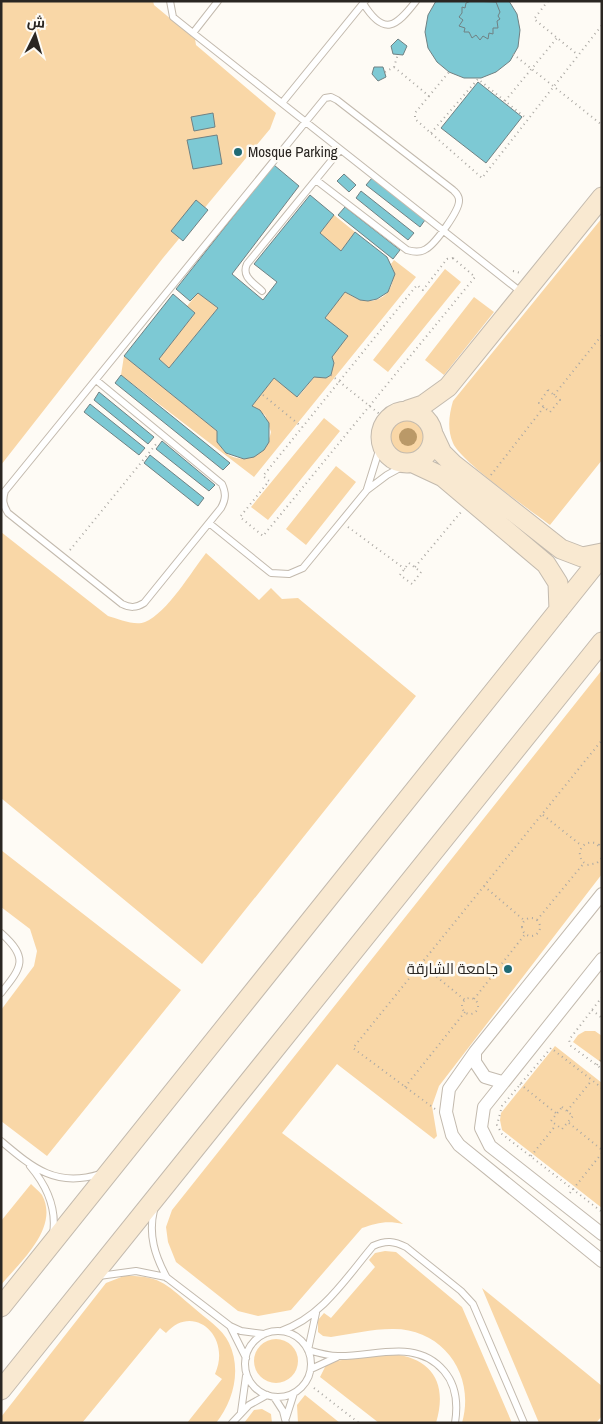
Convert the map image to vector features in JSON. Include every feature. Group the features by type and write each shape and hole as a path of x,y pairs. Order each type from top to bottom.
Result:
{"street":[{"path":"602,197 448,387 436,397 408,410 400,411 387,420 382,427 382,444 389,456 395,461 411,463 443,477 516,526 571,555 602,554"},
{"path":"411,463 428,453 448,387"},
{"path":"408,410 416,412 428,420 447,458 516,526 553,572 558,584 559,610"},
{"path":"1,1306 602,554"},
{"path":"1,1390 602,642"},
{"path":"602,894 475,1052 449,1089 446,1112 450,1130 459,1145 602,1261"},
{"path":"602,959 502,1082 484,1108 481,1117 484,1137 490,1146 602,1234"},
{"path":"475,1052 475,1062 485,1077 502,1082"}],"lane":[{"path":"170,1 174,17 192,34 524,294"},
{"path":"192,34 218,1"},
{"path":"282,104 364,2 370,15 378,21 393,24 400,22 416,1"},
{"path":"96,380 222,484 224,490 224,502 210,523 144,603 139,606 133,607 122,604 8,513 2,499 5,491 325,98 334,98 422,166 458,196 458,204 444,230 425,250 419,252 407,250 316,180"},
{"path":"262,291 247,277 245,272 247,264 340,150"},
{"path":"367,490 382,444"},
{"path":"210,523 271,573 284,575 296,572 303,568 367,490 411,463"},
{"path":"1,934 18,951 21,961 19,971 1,993"},
{"path":"1,1142 25,1162 49,1176 62,1179 88,1178 113,1167"},
{"path":"25,1162 42,1182 52,1206 53,1232 50,1245"},
{"path":"158,1194 151,1222 151,1235 158,1261 167,1278"},
{"path":"90,1278 136,1271 167,1278 230,1326 253,1334 265,1334 294,1327 317,1312 373,1246 390,1242 406,1247 461,1291 473,1304 524,1423"},
{"path":"286,1421 294,1393 305,1383 311,1369 308,1350 317,1312"},
{"path":"230,1326 246,1358"},
{"path":"281,1331 292,1334 301,1340 308,1350 339,1356 397,1351 412,1351 426,1356 439,1365 454,1387 457,1399 455,1423"},
{"path":"241,1412 246,1358 249,1348 265,1334"},
{"path":"311,1369 339,1356"},
{"path":"246,1373 254,1387 270,1396 286,1421"},
{"path":"232,1423 241,1412 270,1396 294,1393"}],"path":[{"path":"548,1 534,19 578,55"},
{"path":"449,72 415,113 415,119 482,178 602,25"},
{"path":"505,101 557,38"},
{"path":"385,72 394,66 398,54"},
{"path":"513,54 602,125"},
{"path":"394,66 429,96"},
{"path":"431,133 478,79 528,119"},
{"path":"453,258 475,277 263,536 240,517 269,481 263,476 339,381 417,285 423,290 448,259 453,258"},
{"path":"554,395 602,335"},
{"path":"331,375 387,420"},
{"path":"548,390 554,395 560,400 550,412 539,402 548,390"},
{"path":"263,395 302,427"},
{"path":"64,558 162,435"},
{"path":"340,521 405,569"},
{"path":"409,563 421,572 412,584 400,575 405,569 409,563"},
{"path":"446,1112 436,1110 353,1048 601,742"},
{"path":"542,814 582,846"},
{"path":"599,845 602,841"},
{"path":"601,860 591,865 584,863 579,857 582,846 588,842 599,845 602,850"},
{"path":"537,920 584,863"},
{"path":"484,886 525,921"},
{"path":"531,918 537,920 540,924 538,932 535,935 526,934 523,928 525,921 531,918"},
{"path":"420,964 465,1000 474,999 526,934"},
{"path":"602,997 571,1036 569,1043 602,1069"},
{"path":"465,1012 473,1014 477,1010 478,1005 474,999"},
{"path":"465,1000 462,1005 465,1012"},
{"path":"592,1010 602,1018"},
{"path":"405,1086 465,1012"},
{"path":"602,1088 551,1048 502,1106 497,1125 502,1134 602,1212"},
{"path":"596,1065 602,1058"},
{"path":"567,1111 592,1080"},
{"path":"520,1084 557,1114"},
{"path":"562,1107 573,1116 562,1129 551,1120 557,1114 562,1107"},
{"path":"562,1202 602,1151 568,1122"},
{"path":"532,1156 556,1125"},
{"path":"314,1388 360,1423"}],"shaded area":[{"path":"1,1 153,1 154,5 195,39 196,45 276,113 270,129 163,258 1,465"},
{"path":"334,215 355,232 341,251 320,233"},
{"path":"602,218 602,460 550,525 481,473 458,451 453,443 450,432 450,412 453,401"},
{"path":"394,260 416,277 254,477 121,375 124,356 217,431 219,443 225,452 233,457 251,457 260,452 267,444 271,432 265,415 252,406 274,378 298,397 347,337 325,318 345,292 364,301 381,298 386,294 392,283 393,271 391,264"},
{"path":"445,269 461,282 388,372 373,360"},
{"path":"198,293 218,308 169,368 159,359 195,313 187,306"},
{"path":"474,297 494,312 444,375 425,360"},
{"path":"412,417 419,420 425,426 428,437 427,445 419,454 412,457 404,457 397,454 389,445 388,433 391,426 400,418"},
{"path":"324,418 340,431 268,520 251,507"},
{"path":"404,428 412,428 417,433 415,444 404,446 399,441 399,433"},
{"path":"336,466 356,482 306,545 286,529"},
{"path":"1,532 108,616 126,622 145,622 162,610 206,553 259,600 271,588 282,599 298,598 416,696 202,964 1,798"},
{"path":"602,670 602,874 439,1086 432,1106 437,1136 434,1139 337,1064 282,1133 403,1224 392,1222 362,1228 291,1310 258,1316 238,1311 176,1262 168,1242 166,1227 172,1210"},
{"path":"1,850 181,990 47,1156 1,1121 1,1010 34,966 37,951 30,929 1,907"},
{"path":"585,1031 595,1031 602,1036 602,1063 573,1042 578,1035"},
{"path":"555,1046 602,1083 602,1208 502,1130 501,1113"},
{"path":"31,1184 42,1195 46,1207 46,1220 42,1232 27,1256 1,1285 1,1221"},
{"path":"385,1251 396,1252 462,1307 512,1423 462,1423 465,1405 464,1388 459,1371 451,1357 440,1345 426,1336 410,1331 392,1329 331,1337 323,1336 318,1332 318,1320 324,1313 331,1318 375,1267 369,1260 375,1253"},
{"path":"124,1276 147,1277 163,1283 223,1333 233,1353 235,1375 231,1396 216,1423 187,1423 222,1379 215,1374 219,1360 218,1347 214,1336 198,1322 187,1321 177,1324 166,1333 160,1328 82,1423 1,1423 1,1417 106,1283"},
{"path":"482,1288 602,1386 602,1416 596,1423 539,1423"},
{"path":"272,1339 280,1339 292,1345 298,1361 292,1377 280,1383 272,1383 260,1377 254,1365 254,1357 260,1345"},
{"path":"392,1354 406,1356 417,1361 427,1367 434,1375 440,1396 436,1423 379,1423 320,1377 326,1365 334,1361"},
{"path":"305,1395 340,1423 298,1423 297,1405"},
{"path":"262,1409 271,1414 272,1423 244,1423 254,1410"}],"building":[{"path":"436,1 509,1 517,14 520,30 518,47 510,61 496,72 481,78 464,78 449,72 437,62 428,48 425,32 428,15"},
{"path":"471,1 496,2 500,12 498,16 500,19 497,21 498,28 493,28 493,34 489,33 488,39 483,36 480,40 476,35 472,38 469,32 464,32 465,28 459,26 463,20 459,17 462,13 462,7 465,8 466,3"},
{"path":"398,39 407,46 403,55 393,54 391,46"},
{"path":"374,67 383,67 386,77 378,81 372,74"},
{"path":"478,82 522,117 486,163 441,128"},
{"path":"213,113 215,127 194,131 191,117"},
{"path":"217,135 222,164 193,169 187,140"},
{"path":"274,165 299,186 232,274 263,300 277,282 254,264 310,195 334,215 320,233 341,251 355,232 387,257 395,274 388,292 377,299 360,300 345,292 325,318 348,336 332,357 334,363 331,375 326,378 314,377 297,397 274,378 252,406 260,410 269,423 269,442 264,450 254,457 244,459 226,453 217,442 217,431 124,356 173,294 195,313 159,359 169,368 218,308 198,293 190,301 176,289"},
{"path":"344,174 356,185 349,192 337,181"},
{"path":"372,178 425,220 420,227 366,185"},
{"path":"361,191 414,233 408,240 356,198"},
{"path":"196,200 208,210 183,241 171,231"},
{"path":"345,207 400,250 393,259 338,215"},
{"path":"121,375 230,463 223,470 115,383"},
{"path":"99,392 154,437 148,444 94,400"},
{"path":"90,404 145,448 139,455 84,412"},
{"path":"162,441 215,485 209,491 156,449"},
{"path":"150,455 204,498 198,506 144,463"}],"place":[{"name":"Mosque Parking","path":"238,152"},
{"name":"جامعة الشارقة","path":"508,969"}]}
